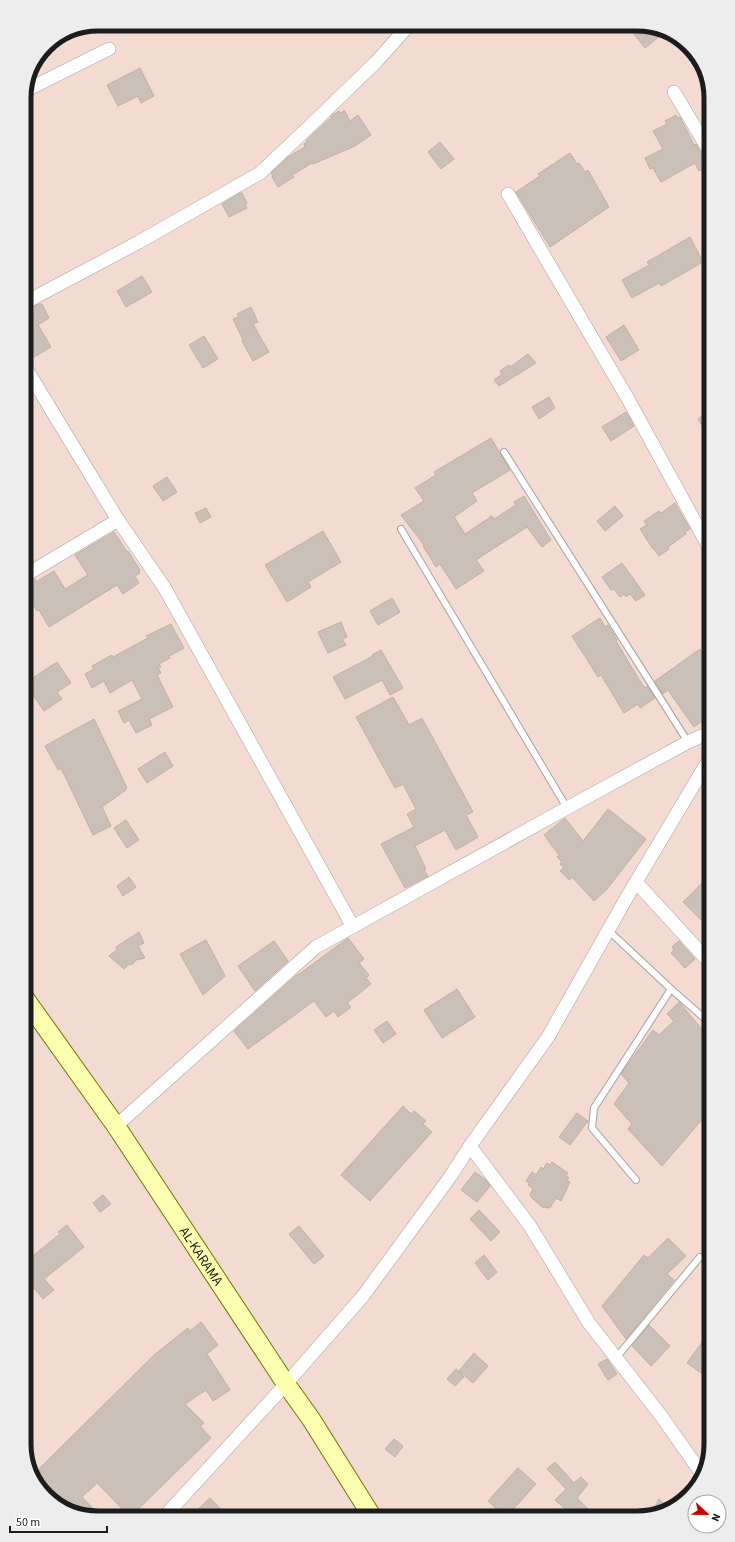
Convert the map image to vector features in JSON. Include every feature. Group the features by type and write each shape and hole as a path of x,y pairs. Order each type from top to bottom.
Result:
{"main road":[{"name":"AL-KARAMA","path":"31,1007 116,1126 286,1384 311,1419 369,1511"}],"street":[{"path":"31,299 139,242 260,173 376,62 404,31"},
{"path":"32,88 109,49"},
{"path":"674,92 704,142"},
{"path":"508,194 628,399 704,538"},
{"path":"31,377 118,520 164,586 353,927"},
{"path":"31,572 118,520"},
{"path":"116,1126 316,947 567,808 688,742 704,735"},
{"path":"169,1511 286,1384 363,1296 450,1177 470,1146 548,1037 608,930 704,768"},
{"path":"636,882 704,956"},
{"path":"470,1146 530,1226 588,1323 662,1416 699,1469"}],"lane":[{"path":"504,452 688,742"},
{"path":"401,529 567,808"},
{"path":"608,930 704,1018"},
{"path":"636,1180 592,1128 594,1108 671,989"},
{"path":"616,1358 700,1257"}],"shaded area":[{"path":"98,31 641,31 650,32 674,42 687,54 699,73 703,85 704,98 704,1444 703,1457 693,1481 674,1500 662,1506 650,1510 637,1511 94,1511 85,1510 61,1500 48,1488 36,1469 32,1457 31,1444 31,94 36,73 42,61 61,42 85,32"}],"building":[{"path":"637,31 641,31 650,32 660,36 645,48 634,34"},
{"path":"140,68 154,96 141,103 138,96 118,106 107,85"},
{"path":"344,110 350,121 358,115 371,135 355,146 313,164 312,163 292,175 294,177 278,187 271,173 288,157 305,147 304,144 307,142 306,141 332,118 331,116 339,111 341,113"},
{"path":"676,115 677,118 680,117 694,145 696,144 704,158 704,168 699,171 695,163 661,182 653,168 650,169 645,158 663,149 653,131 667,124 665,121"},
{"path":"440,142 454,159 441,169 428,152"},
{"path":"570,153 577,164 579,163 585,172 588,170 609,207 550,247 516,192 540,176 538,174"},
{"path":"242,193 247,203 245,204 247,208 229,217 222,204"},
{"path":"690,237 703,262 661,286 659,283 632,298 622,280 649,265 647,262"},
{"path":"142,276 152,292 126,307 117,291"},
{"path":"42,304 49,318 38,325 51,347 34,357 31,352 31,308"},
{"path":"251,307 258,322 253,324 269,352 253,361 242,341 243,340 233,319 239,317 237,314"},
{"path":"624,325 639,350 621,361 606,337"},
{"path":"204,336 218,359 203,368 189,345"},
{"path":"528,354 536,363 499,386 494,380 502,374 500,371 509,365 510,367"},
{"path":"549,397 555,408 539,419 532,407"},
{"path":"626,412 634,426 611,441 602,427"},
{"path":"704,415 704,429 698,419"},
{"path":"491,438 510,470 472,493 477,501 454,517 465,534 492,516 494,519 516,505 514,502 524,496 551,540 542,547 527,527 476,560 484,571 456,589 440,564 436,567 423,546 424,545 401,515 424,501 415,488 436,475 434,472"},
{"path":"167,477 177,492 163,501 153,486"},
{"path":"675,503 690,529 685,532 686,534 668,547 669,549 659,556 640,529 647,525 644,521 659,511 661,513"},
{"path":"615,506 623,516 605,531 597,521"},
{"path":"206,508 211,517 200,523 195,513"},
{"path":"323,531 341,562 308,582 311,587 287,602 265,565"},
{"path":"114,532 140,570 140,573 135,576 139,583 123,594 117,585 49,627 39,610 37,611 31,601 31,581 35,579 36,582 54,571 65,589 88,575 75,555"},
{"path":"622,563 645,595 636,601 630,594 626,597 624,594 620,597 614,589 611,590 602,577"},
{"path":"392,598 400,612 378,625 370,611"},
{"path":"600,618 605,627 608,625 640,681 645,688 647,686 655,698 640,708 638,704 624,713 601,675 598,677 572,636"},
{"path":"341,622 347,637 342,639 346,645 328,653 318,632"},
{"path":"171,624 184,648 169,656 170,658 159,664 161,667 158,668 161,673 157,675 173,707 149,719 152,725 136,733 129,720 124,723 118,711 142,699 132,680 110,693 104,681 92,688 85,674 94,669 92,666 112,655 113,657 148,638 146,636"},
{"path":"700,649 704,655 704,720 694,727 668,690 663,694 655,681"},
{"path":"381,650 403,688 390,695 382,680 345,699 333,677 373,656 372,655"},
{"path":"57,662 71,683 57,692 62,699 44,711 31,692 31,679"},
{"path":"393,697 409,725 422,718 473,812 466,815 478,837 456,850 445,830 415,846 426,869 424,870 428,876 405,888 381,844 414,827 407,814 416,809 403,784 395,788 356,717"},
{"path":"94,719 127,788 102,807 111,826 93,835 61,768 58,770 45,746"},
{"path":"165,752 173,766 147,783 138,769"},
{"path":"608,809 646,839 607,889 594,901 572,877 569,880 560,871 564,868 560,864 562,862 557,857 559,855 544,835 565,818 583,841"},
{"path":"126,820 139,840 127,848 114,828"},
{"path":"129,877 136,887 123,896 117,886"},
{"path":"704,881 704,923 683,902"},
{"path":"139,932 144,943 138,946 145,958 136,960 133,964 128,965 124,969 109,956 117,950 116,947"},
{"path":"348,938 364,959 359,963 369,975 366,978 371,984 347,1003 351,1007 338,1017 334,1011 326,1017 314,1001 248,1049 234,1031 298,974"},
{"path":"206,940 225,976 203,995 180,954"},
{"path":"274,941 288,961 255,991 238,966"},
{"path":"679,941 695,959 685,968 671,953 674,950 672,947"},
{"path":"457,989 475,1017 442,1038 424,1010"},
{"path":"679,1002 704,1032 704,1117 662,1166 628,1129 632,1124 614,1104 629,1083 621,1074 653,1030 659,1035 674,1021 667,1014"},
{"path":"387,1021 396,1034 383,1043 374,1030"},
{"path":"403,1106 411,1114 414,1111 426,1121 423,1124 432,1132 370,1201 341,1175"},
{"path":"577,1113 588,1121 570,1145 559,1137"},
{"path":"552,1162 568,1173 566,1176 569,1178 567,1180 570,1182 561,1201 556,1198 550,1208 542,1207 532,1198 530,1194 533,1189 528,1185 530,1183 526,1181 532,1172 536,1175 541,1167 543,1169 547,1163 550,1165"},
{"path":"475,1172 486,1180 490,1186 477,1202 461,1190"},
{"path":"103,1195 111,1204 100,1212 93,1203"},
{"path":"479,1210 500,1232 491,1241 470,1219"},
{"path":"67,1225 84,1247 44,1279 54,1290 43,1299 34,1288 31,1290 31,1257 60,1234 58,1232"},
{"path":"299,1226 324,1256 314,1264 289,1234"},
{"path":"668,1238 686,1256 667,1274 674,1280 626,1339 602,1306 644,1255 648,1258"},
{"path":"484,1255 497,1272 488,1280 475,1263"},
{"path":"201,1322 218,1345 207,1354 230,1390 213,1401 206,1390 185,1404 204,1423 200,1426 211,1438 136,1511 124,1511 97,1483 82,1497 95,1511 85,1510 61,1500 48,1488 37,1471 154,1355 188,1328 190,1331"},
{"path":"649,1325 670,1346 651,1366 632,1346"},
{"path":"704,1340 704,1375 687,1363"},
{"path":"474,1353 488,1366 473,1383 459,1371"},
{"path":"607,1359 617,1374 608,1380 598,1364"},
{"path":"456,1369 464,1377 455,1386 447,1379"},
{"path":"394,1439 403,1446 395,1457 385,1449"},
{"path":"555,1462 574,1483 581,1477 588,1484 577,1498 590,1511 568,1511 555,1500 566,1489 547,1469"},
{"path":"518,1468 536,1484 511,1511 499,1511 488,1501"},
{"path":"210,1498 222,1511 196,1511"},
{"path":"659,1499 664,1505 651,1510 656,1505"}]}
